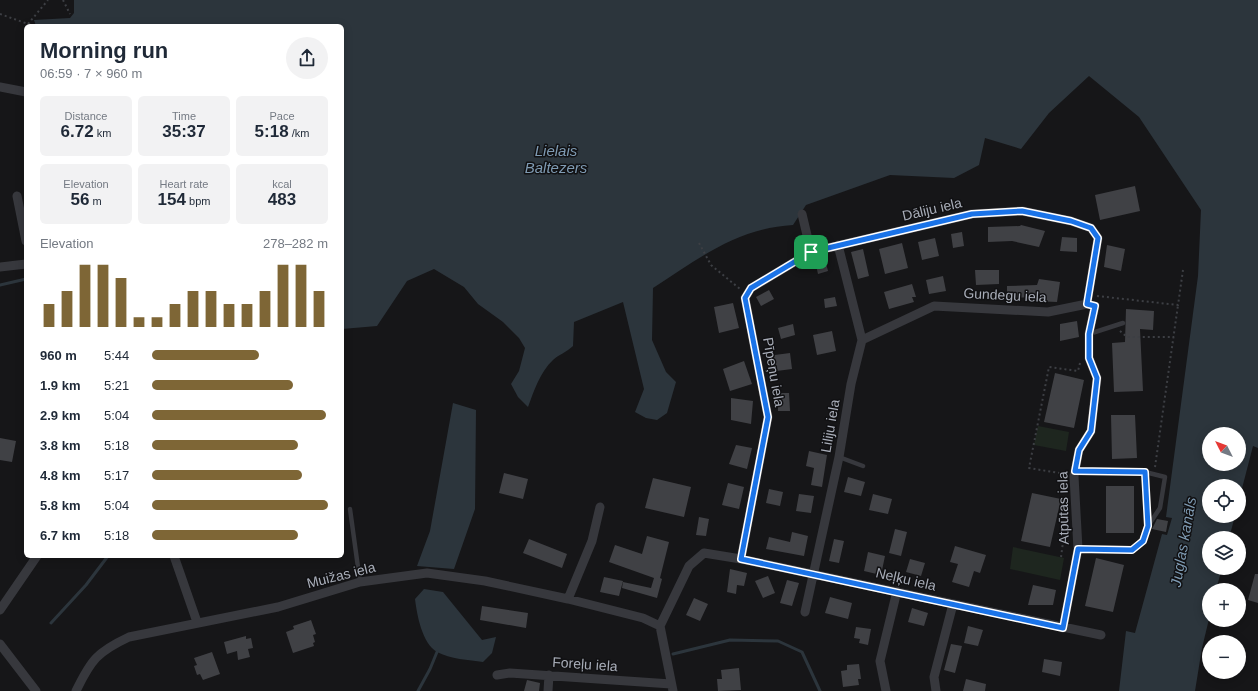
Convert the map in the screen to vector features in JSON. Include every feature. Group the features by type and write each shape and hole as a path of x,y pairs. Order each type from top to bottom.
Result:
{"street":[{"path":"0,86 24,92"},
{"path":"17,196 24,231"},
{"name":"Dāliju iela","path":"838,246 972,214 1022,211 1071,221 1091,228 1098,238 1088,299"},
{"path":"802,214 811,252"},
{"path":"746,294 751,288 811,252 838,246"},
{"name":"Liliju iela","path":"804,612 839,457 851,384 862,340 838,246"},
{"path":"0,268 24,264"},
{"name":"Pīpeņu iela","path":"741,559 768,417 745,298 746,294"},
{"name":"Atpūtas iela","path":"1063,628 1078,545 1075,473 1079,450 1091,431 1097,378 1089,358 1089,334 1095,306 1088,299"},
{"name":"Gundegu iela","path":"862,340 934,306 1048,312 1088,299"},
{"path":"568,599 592,541 600,507"},
{"name":"Neļķu iela","path":"660,626 689,566 704,553 741,559 897,591 1101,635"},
{"path":"0,610 36,558"},
{"path":"175,558 197,622"},
{"name":"Muižas iela","path":"76,691 89,665 108,646 129,637 197,622 278,607 360,582 427,573 485,581 568,599 643,618 660,626"},
{"path":"886,691 880,661 897,591"},
{"path":"936,691 934,677 953,604"},
{"path":"660,626 672,687"},
{"path":"0,644 36,691"},
{"name":"Foreļu iela","path":"497,675 510,673 549,675 672,687"},
{"path":"548,691 549,675"}],"lane":[{"path":"1089,334 1123,323"},
{"path":"839,457 863,466"},
{"path":"1145,472 1148,526"},
{"path":"1075,473 1145,472 1165,476 1160,508 1148,526 1143,541 1132,550 1078,545"},
{"path":"350,509 360,582"}],"path":[{"path":"0,14 28,24 48,0"},
{"path":"63,0 70,14"},
{"path":"699,243 711,265 746,294"},
{"path":"1154,474 1183,270"},
{"path":"1088,299 1178,305"},
{"path":"1121,333 1127,337 1174,337"},
{"path":"1075,473 1029,468 1049,367 1078,371 1081,359 1089,358"},
{"path":"1061,557 1063,542 1078,545"}],"shaded area":[{"path":"1038,426 1069,432 1066,451 1034,445"},
{"path":"1013,547 1064,558 1060,580 1010,569"}],"water":[{"name":"Lielais Baltezers","path":"74,0 1258,0 1258,448 1253,446 1244,479 1202,479 1202,523 1233,523 1231,531 1202,531 1202,575 1220,575 1218,583 1202,583 1202,627 1207,627 1205,635 1202,635 1202,648 1195,691 1119,691 1126,631 1135,633 1162,534 1167,535 1172,518 1166,517 1198,276 1201,210 1139,117 1089,76 1049,113 1021,149 985,138 979,165 954,178 890,175 806,205 793,225 773,227 736,239 702,256 653,288 652,340 666,372 676,382 667,413 657,420 646,418 635,412 644,389 623,302 574,322 573,346 555,358 544,370 528,407 518,397 511,384 519,371 525,348 519,338 503,322 478,304 464,287 434,269 407,281 377,326 344,329 344,24 35,24 34,20 70,18 74,13"},
{"path":"453,403 476,410 475,509 454,569 417,566 430,531"},
{"path":"424,589 443,592 482,640 496,637 492,653 483,662 448,656 437,652 432,648 421,628 415,599"}],"building":[{"path":"1135,186 1140,211 1100,220 1095,195"},
{"path":"1021,225 1045,231 1039,247 1012,241 988,242 988,227"},
{"path":"962,232 964,246 953,248 951,234"},
{"path":"1062,237 1077,238 1077,252 1060,251"},
{"path":"935,238 939,256 922,260 918,242"},
{"path":"902,243 908,268 885,274 879,249"},
{"path":"1107,245 1125,249 1121,271 1104,267"},
{"path":"863,249 869,276 858,279 851,252"},
{"path":"825,259 828,271 818,274 815,261"},
{"path":"975,270 999,270 999,284 976,285"},
{"path":"943,276 946,291 929,294 926,280"},
{"path":"1039,279 1060,282 1057,302 1034,301 1034,297 1007,298 1007,286 1037,285"},
{"path":"912,284 916,297 912,297 914,302 889,309 884,292"},
{"path":"769,290 774,299 761,306 756,297"},
{"path":"835,297 837,306 825,308 824,299"},
{"path":"733,303 739,328 719,333 714,307"},
{"path":"1126,309 1154,311 1153,330 1140,329 1143,391 1114,392 1112,343 1125,342"},
{"path":"1077,321 1079,337 1060,341 1060,324"},
{"path":"793,324 795,335 781,339 778,328"},
{"path":"832,331 836,351 817,355 813,335"},
{"path":"790,353 792,369 769,372 767,356"},
{"path":"744,361 752,384 730,391 723,369"},
{"path":"1055,373 1084,380 1074,428 1044,422"},
{"path":"778,393 789,393 790,411 778,411"},
{"path":"731,398 753,401 751,424 731,420"},
{"path":"1111,415 1135,415 1137,458 1112,459"},
{"path":"0,438 16,441 12,462 0,460"},
{"path":"736,445 752,448 747,469 729,464"},
{"path":"809,451 827,455 822,487 811,485 814,468 806,466"},
{"path":"504,473 528,479 523,499 499,493"},
{"path":"848,477 865,482 861,496 844,492"},
{"path":"653,478 691,487 684,517 645,508"},
{"path":"728,483 744,487 739,509 722,505"},
{"path":"1106,486 1134,486 1134,533 1106,533"},
{"path":"769,489 783,492 780,506 766,503"},
{"path":"1032,493 1061,499 1050,547 1021,541"},
{"path":"799,494 814,496 811,513 796,511"},
{"path":"873,494 892,499 888,514 869,510"},
{"path":"699,517 709,519 706,536 696,535"},
{"path":"1157,519 1168,521 1166,532 1152,529"},
{"path":"895,529 907,532 901,556 889,553"},
{"path":"792,532 808,536 804,556 766,549 769,537 790,542"},
{"path":"647,536 669,542 660,578 662,579 657,598 622,588 623,582 651,588 654,578 609,562 615,545 642,554"},
{"path":"529,539 567,554 562,568 523,553"},
{"path":"834,539 844,541 839,563 829,561"},
{"path":"955,546 986,555 980,573 974,571 969,587 952,582 958,564 950,562"},
{"path":"868,552 885,556 881,575 864,571"},
{"path":"1096,558 1124,565 1113,612 1085,606"},
{"path":"910,559 925,563 921,576 906,572"},
{"path":"730,569 747,573 744,586 737,585 736,594 727,592"},
{"path":"1255,574 1258,574 1258,603 1248,600"},
{"path":"768,576 775,593 763,598 755,581"},
{"path":"604,577 623,581 619,596 600,592"},
{"path":"787,580 799,583 792,606 780,603"},
{"path":"1033,585 1056,590 1053,605 1028,605"},
{"path":"830,597 852,603 848,619 825,613"},
{"path":"694,598 708,604 700,621 686,615"},
{"path":"482,606 528,613 526,628 480,620"},
{"path":"912,608 928,613 924,626 908,622"},
{"path":"311,620 316,634 313,635 315,642 313,643 314,646 293,653 286,632 294,629 293,626"},
{"path":"968,626 983,630 978,646 964,643"},
{"path":"856,627 871,629 868,645 859,643 860,639 854,638"},
{"path":"246,636 246,639 251,638 253,648 248,649 250,657 238,660 237,651 227,654 224,642"},
{"path":"951,644 962,646 955,673 944,670"},
{"path":"212,652 220,674 203,680 200,674 197,675 194,666 197,665 194,658"},
{"path":"1044,659 1062,662 1060,676 1042,672"},
{"path":"859,664 861,679 858,679 859,685 843,687 841,671 847,670 847,665"},
{"path":"739,668 741,690 718,691 717,679 722,679 721,670"},
{"path":"966,679 986,684 985,691 963,691"},
{"path":"527,680 540,683 539,691 524,691"}],"waterway":[{"path":"0,285 24,279"},
{"path":"51,623 86,585 106,558"},
{"path":"673,654 730,640 778,641 802,652 820,691"},
{"path":"418,691 437,652"}],"route":[{"path":"1022,211 1071,221 1091,228 1098,238 1087,304 1095,306 1089,334 1089,358 1097,378 1091,431 1079,450 1075,471 1145,472 1148,526 1143,541 1132,550 1078,549 1063,628 897,591 741,559 768,417 745,298 746,294 751,288 811,252 972,214 1022,211"}],"water label":[{"name":"Juglas kanāls","path":"1183,542"}]}
